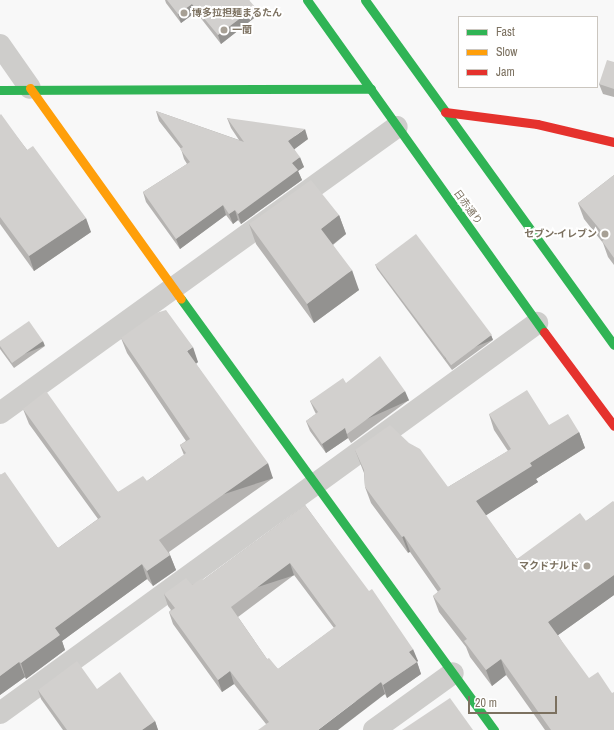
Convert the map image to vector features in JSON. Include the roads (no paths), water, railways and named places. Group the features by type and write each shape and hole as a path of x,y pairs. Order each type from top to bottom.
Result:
{"street":[{"name":"日赤通り","path":"307,0 537,323 614,426"},
{"path":"365,0 614,345"},
{"path":"0,45 314,485 494,730"},
{"path":"0,90 30,88 371,89"},
{"path":"445,112 537,124 614,142"},
{"path":"0,413 172,287 397,127"},
{"path":"0,713 537,323"},
{"path":"374,730 453,673"}],"place":[{"name":"博多拉担麺まるたん","path":"184,13"},
{"name":"一蘭","path":"224,30"},
{"name":"セブン-イレブン","path":"605,234"},
{"name":"マクドナルド","path":"587,566"}]}
